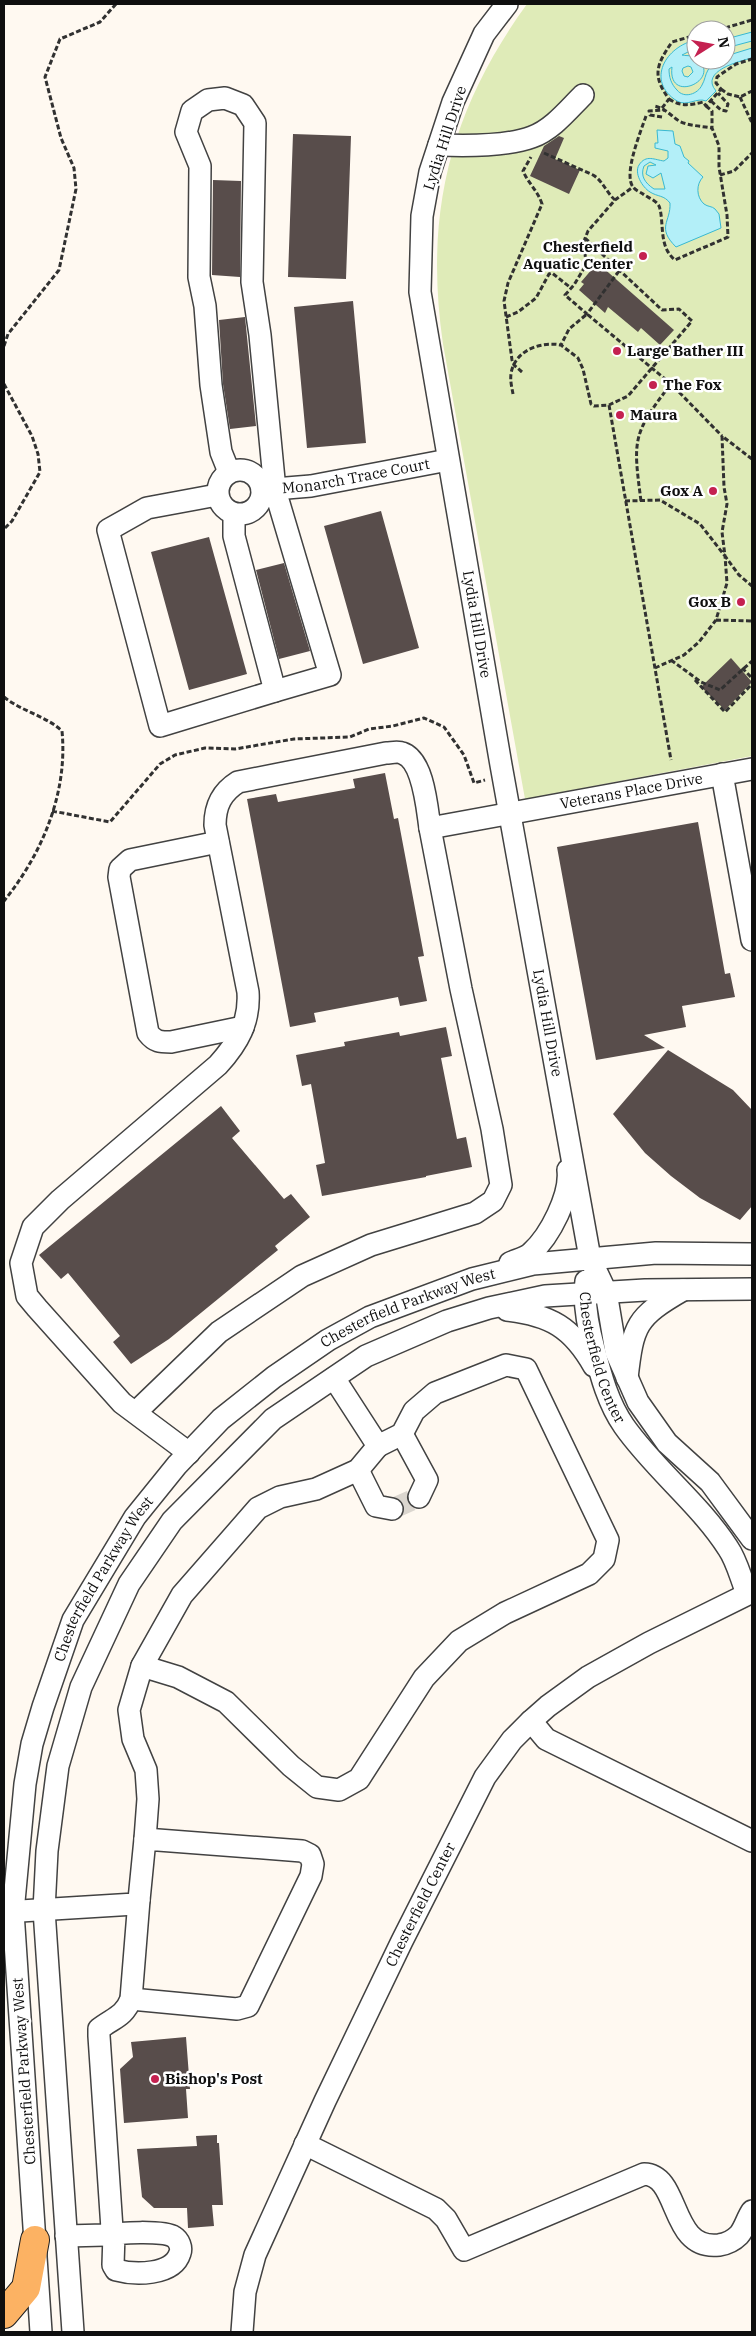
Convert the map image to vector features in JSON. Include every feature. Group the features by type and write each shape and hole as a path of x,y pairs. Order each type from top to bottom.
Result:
{"main road":[{"path":"4,2314 26,2288 35,2240"}],"street":[{"name":"Lydia Hill Drive","path":"507,4 484,34 453,102 430,172 422,216 420,292 448,460 590,1258"},
{"path":"439,145 534,143 583,96"},
{"path":"218,495 147,508 108,530 160,726 330,675 268,490 260,335 252,282 255,124 243,105 225,98 208,100 192,112 186,132 200,166 202,182 199,277 205,306 214,404 221,452 229,472"},
{"name":"Monarch Trace Court","path":"268,490 311,486 448,460"},
{"path":"240,470 250,472 268,490 254,509 245,514 234,514 223,507 218,495 220,482 229,472 240,470"},
{"path":"234,514 234,536 275,691"},
{"path":"136,1412 219,1332 302,1276 371,1245 475,1213 493,1201 500,1185 492,1129 461,989 421,777 412,759 402,753 386,753 238,782 223,794 217,805 214,824 248,992 249,1010 243,1027 230,1052 218,1065 60,1200 33,1226 21,1263 27,1296 122,1403 189,1453"},
{"name":"Veterans Place Drive","path":"430,828 752,769"},
{"path":"722,774 752,940"},
{"path":"218,842 130,860 120,869 118,877 148,1033 152,1039 159,1042 171,1042 243,1027"},
{"path":"477,1278 531,1254 558,1216 569,1181 563,1105"},
{"name":"Chesterfield Parkway West","path":"41,2332 9,1912 25,1784 32,1744 55,1667 73,1620 136,1517 189,1453 221,1419 274,1376 328,1340 370,1317 477,1278 533,1264 656,1253 752,1254"},
{"name":"Chesterfield Center","path":"590,1258 606,1292 616,1352 638,1402 666,1443 710,1482 752,1539"},
{"name":"Chesterfield Center","path":"242,2332 245,2292 256,2255 402,1941 486,1777 512,1740 531,1721 588,1677 648,1642 750,1593 729,1549 701,1512 624,1427 612,1406 602,1382 589,1329 584,1293 590,1258"},
{"name":"Chesterfield Parkway West","path":"73,2332 44,1910 47,1852 58,1766 81,1687 129,1584 172,1521 273,1419 366,1356 447,1321 489,1308 545,1296 606,1292 752,1289"},
{"path":"627,1378 631,1345 640,1323 654,1307 685,1290"},
{"path":"489,1308 534,1313 563,1326 589,1358 602,1382"},
{"path":"66,2236 109,2235 112,2229 99,2036 100,2029 122,2015 127,2009 131,1998 148,1799 146,1770 133,1739 129,1710 142,1666 182,1595 258,1508 280,1497 316,1489 358,1470 378,1446 402,1434 414,1411 435,1393 506,1365 526,1369 608,1540 604,1559 590,1574 505,1614 459,1641 424,1678 359,1779 339,1790 317,1787 291,1766 226,1702 178,1677 142,1666"},
{"path":"334,1378 378,1446"},
{"path":"402,1434 427,1480 419,1497"},
{"path":"358,1470 376,1506 392,1509"},
{"path":"531,1721 546,1739 752,1841"},
{"path":"131,1998 237,2008 248,2006 311,1876 313,1864 310,1855 302,1851 144,1839"},
{"path":"9,1912 135,1904 139,1900"},
{"path":"306,2144 436,2210 446,2219 464,2250 644,2174 652,2174 662,2181 684,2229 692,2238 702,2243 712,2245 730,2241 739,2235 752,2211"}],"path":[{"path":"4,346 8,334 59,270 76,189 74,168 62,138 45,77 60,39 100,22 116,4"},
{"path":"736,25 752,20"},
{"path":"646,116 631,165 630,178 633,188 655,201 660,208 663,236 669,255 674,260 728,237 720,175 719,146 712,128 712,111 703,102 682,105 669,99 658,78 658,66 672,42 686,38"},
{"path":"752,59 724,70 717,77 716,83 728,94 740,97 752,91"},
{"path":"706,106 722,89"},
{"path":"711,101 721,110 726,111 728,104 718,93"},
{"path":"740,97 752,123"},
{"path":"663,109 669,99"},
{"path":"654,106 663,109 684,122 712,128"},
{"path":"662,117 650,115 649,111 663,109"},
{"path":"522,372 514,365 504,301 508,283 542,204 539,194 526,179 523,171 534,143 594,175 615,200"},
{"path":"720,175 734,171 752,153"},
{"path":"633,188 615,200 588,232 584,241 586,265 565,295 671,384 722,436 752,458"},
{"path":"513,394 511,374 514,365 524,352 534,347 553,344 561,345 578,358 590,404 594,406 608,405 628,396 692,321 678,309 662,310 585,238"},
{"path":"561,345 569,329 587,314 619,271"},
{"path":"506,317 518,312 536,298 549,274 552,273 557,276 571,288"},
{"path":"4,384 32,436 38,454 40,472 12,521 4,529"},
{"path":"641,501 635,455 637,437 647,415 671,384"},
{"path":"608,405 672,760"},
{"path":"655,668 684,655 699,642 716,620 727,583 722,532 727,504 724,487 722,436"},
{"path":"625,501 660,500 700,524 738,575 752,586"},
{"path":"716,620 752,621"},
{"path":"671,660 700,682 720,690 742,668 752,661"},
{"path":"742,668 752,678"},
{"path":"692,676 725,712 752,684"},
{"path":"4,697 16,706 56,725 62,732 59,792 40,845 18,884 4,901"},
{"path":"110,822 117,822"}],"green space":[{"path":"527,4 752,4 752,756 525,799 443,344 438,296 437,251 441,207 449,165 462,124 479,84 501,44"}],"water":[{"path":"752,32 752,41 736,45 736,36"},
{"path":"686,44 686,53 682,55 686,55 686,67 682,71 684,76 688,77 693,72 692,70 703,70 704,73 700,80 685,87 678,85 673,79 672,67 669,69 673,85 680,93 687,95 694,93 700,88 708,70 721,70 713,78 712,84 716,91 706,101 699,100 681,103 667,93 662,84 661,74 663,65 676,49"},
{"path":"752,48 752,58 736,63 736,53"},
{"path":"657,130 673,131 675,144 680,146 684,157 689,161 688,163 703,177 698,187 699,198 704,204 714,208 719,214 721,228 676,247 670,240 666,225 670,203 647,190 637,172 639,165 645,160 651,158 664,161 668,158 668,151 655,148 655,143 658,143","holes":["650,162 656,165 648,166 646,174 653,178 661,173 665,189 654,189 646,182 643,176 644,166"]}],"building":[{"path":"293,134 351,136 346,279 288,277"},
{"path":"559,136 564,138 555,159 580,170 569,194 530,176 544,146"},
{"path":"213,180 241,181 240,277 212,275"},
{"path":"601,266 674,330 660,345 641,328 638,332 608,307 605,313 579,290 584,284 581,282 593,268 597,270"},
{"path":"353,301 366,443 307,448 294,307"},
{"path":"245,317 256,426 230,429 223,384 219,320"},
{"path":"381,511 419,648 363,664 324,526"},
{"path":"209,537 247,674 189,690 151,552"},
{"path":"284,563 310,651 279,659 256,570"},
{"path":"731,658 752,682 725,710 701,687"},
{"path":"385,773 394,819 398,818 424,956 418,957 427,1001 400,1006 398,997 314,1013 316,1022 290,1027 247,799 276,794 278,802 355,788 353,779"},
{"path":"698,822 725,974 730,973 735,997 682,1006 686,1027 644,1035 665,1048 596,1060 557,847"},
{"path":"446,1027 452,1056 441,1058 457,1139 466,1137 472,1167 322,1196 316,1165 325,1163 311,1084 302,1086 296,1055 345,1046 344,1042 399,1032 400,1036"},
{"path":"668,1050 733,1090 752,1110 752,1206 740,1220 700,1198 671,1176 645,1153 613,1114"},
{"path":"221,1106 240,1131 232,1138 284,1199 291,1194 310,1217 275,1246 278,1250 169,1339 131,1364 113,1342 120,1336 68,1273 61,1279 39,1255"},
{"name":"Bishop's Post","path":"186,2037 190,2089 186,2089 188,2118 124,2123 120,2069 133,2057 131,2042"},
{"path":"217,2135 223,2205 212,2205 214,2226 188,2228 187,2208 154,2208 142,2197 137,2149 197,2146 196,2136"}],"tunnel":[{"path":"392,1509 419,1497"}],"place":[{"name":"Chesterfield Aquatic Center","path":"643,256"},
{"name":"Large Bather III","path":"617,351"},
{"name":"The Fox","path":"653,385"},
{"name":"Maura","path":"620,415"},
{"name":"Gox A","path":"713,491"},
{"name":"Gox B","path":"741,602"},
{"name":"Bishop's Post","path":"155,2079"}]}
